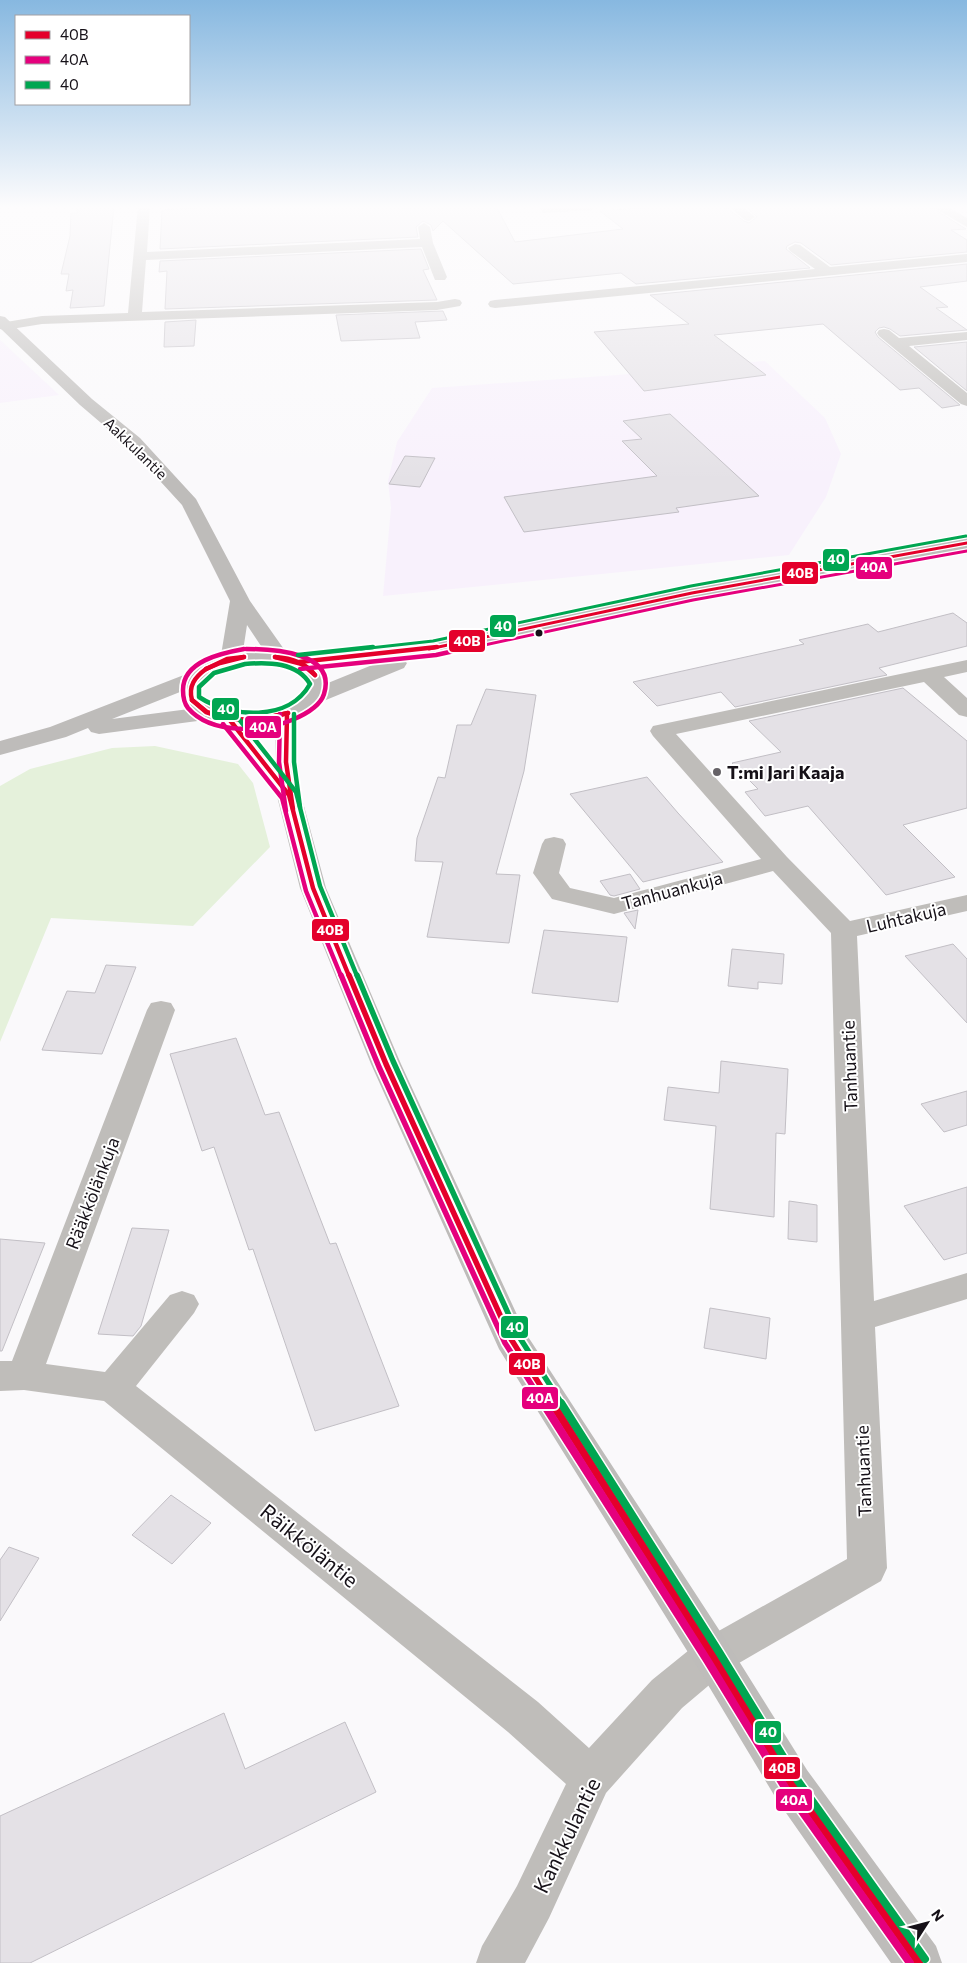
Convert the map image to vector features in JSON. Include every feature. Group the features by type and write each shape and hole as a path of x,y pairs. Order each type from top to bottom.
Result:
{"street":[{"path":"135,316 137,298"},
{"path":"495,304 562,298"},
{"path":"2,323 135,316 429,306 455,303"},
{"name":"Aakkulantie","path":"2,323 86,402 134,442 190,504 240,602 289,660 310,669 317,678 319,687 314,697"},
{"path":"967,336 890,338 967,401"},
{"path":"289,795 218,716 196,705 190,697 190,687 204,670 231,659 246,656 289,660 434,648 692,593 967,543"},
{"path":"231,659 240,602"},
{"path":"58,732 218,716 248,720 268,719 287,714 303,706 314,697 434,648"},
{"path":"844,931 778,862 662,731 967,666"},
{"path":"928,674 967,710"},
{"path":"0,748 58,732 196,678"},
{"path":"287,714 285,743 289,795 316,897 386,1064 511,1339 713,1656 792,1785 919,1963"},
{"name":"Tanhuankuja","path":"554,844 546,872 561,894 614,906 778,862"},
{"name":"Luhtakuja","path":"844,931 967,904"},
{"name":"Tanhuantie","path":"713,1656 867,1568 844,931"},
{"name":"Rääkkölänkuja","path":"12,1376 160,1010"},
{"path":"858,1319 967,1286"},
{"path":"12,1376 113,1388 182,1304"},
{"name":"Räikköläntie","path":"113,1388 523,1717 591,1778"},
{"name":"Kankkulantie","path":"499,1963 533,1902 591,1778 667,1694 713,1656"}],"shaded area":[{"path":"0,340 59,395 0,403"},
{"path":"765,361 825,418 841,454 826,497 789,555 383,596 391,508 388,481 397,442 432,388 618,375"}],"green space":[{"path":"155,746 238,764 253,783 270,847 193,926 51,918 0,1042 0,786 30,769 112,748"}],"building":[{"path":"72,298 105,298 104,306 70,308"},
{"path":"166,298 436,298 437,300 165,309"},
{"path":"654,298 935,298 948,307 936,308 967,330 900,336 884,327 879,328 875,332 878,337 960,405 942,408 919,388 900,390 823,324 714,335 766,375 644,391 594,332 689,324"},
{"path":"443,311 447,320 415,322 420,338 341,341 336,315"},
{"path":"196,320 194,346 164,347 165,322"},
{"path":"967,342 967,391 914,347"},
{"path":"670,414 759,496 676,508 679,512 524,532 504,497 657,476 622,441 642,439 623,421"},
{"path":"405,456 435,458 420,487 389,484"},
{"path":"953,613 967,623 967,646 879,668 887,675 735,707 721,692 657,706 633,682 804,644 799,640 868,624 878,632"},
{"path":"903,688 967,741 967,808 903,825 955,877 886,895 808,806 765,816 745,792 758,789 732,763 781,752 749,721"},
{"path":"486,689 536,695 524,771 496,874 520,875 509,943 427,937 443,862 415,861 417,838 438,777 445,778 457,725 471,725"},
{"path":"647,777 723,862 643,882 570,794"},
{"path":"630,874 640,889 614,896 610,895 600,881"},
{"path":"638,910 635,929 624,913"},
{"path":"544,930 627,937 618,1002 532,993"},
{"path":"953,944 967,959 967,1023 905,956"},
{"path":"732,949 784,954 782,984 758,982 758,989 728,986"},
{"path":"106,965 136,967 102,1054 42,1050 67,991 95,993"},
{"path":"236,1038 265,1115 279,1112 330,1244 336,1243 399,1406 315,1431 253,1249 249,1250 214,1147 202,1151 170,1054"},
{"path":"721,1061 788,1069 785,1134 776,1133 774,1217 710,1209 716,1126 664,1120 668,1087 719,1093"},
{"path":"967,1091 967,1125 944,1132 921,1104"},
{"path":"967,1187 967,1253 944,1260 904,1206"},
{"path":"789,1201 817,1205 817,1242 788,1239"},
{"path":"132,1228 169,1230 141,1326 133,1336 98,1334"},
{"path":"0,1239 45,1243 2,1351 0,1351"},
{"path":"710,1308 770,1318 766,1359 704,1348"},
{"path":"171,1495 211,1523 172,1564 132,1535"},
{"path":"9,1547 39,1558 0,1621 0,1560"},
{"path":"224,1713 245,1769 345,1722 376,1792 30,1963 0,1963 0,1816"}],"transit line":[{"name":"40","path":"298,655 433,641 691,586 966,536"},
{"name":"40B","path":"299,662 434,648 692,593 967,543"},
{"name":"40A","path":"300,669 436,655 693,600 967,551"},
{"name":"40A","path":"244,649 226,652 208,659 199,664 186,677 183,686 184,700 188,708 197,716 222,726 236,728 265,727 299,717 310,711 322,699 326,680 322,669 313,661 300,655 285,652 246,649"},
{"name":"40B","path":"206,669 227,659 244,657"},
{"name":"40B","path":"206,669 220,663 244,657"},
{"name":"40B","path":"275,657 297,662 307,667 315,675"},
{"name":"40B","path":"275,657 302,664 315,675"},
{"name":"40","path":"262,663 291,667 306,677 310,684 303,696 292,704 277,710 242,712 210,704 199,697 199,687 214,673 245,664 262,663"},
{"name":"40B","path":"192,700 191,686 198,675 206,669"},
{"name":"40B","path":"192,700 207,712 227,719"},
{"name":"40B","path":"192,700 206,712 227,719"},
{"name":"40B","path":"227,719 256,720 288,713"},
{"name":"40B","path":"227,719 258,720 288,713"},
{"name":"40","path":"235,714 296,792 320,886 393,1061 518,1335 719,1652 798,1781 925,1959"},
{"name":"40A","path":"280,714 279,762 286,811"},
{"name":"40B","path":"287,714 286,762 293,809"},
{"name":"40","path":"294,714 294,762 300,807"},
{"name":"40B","path":"229,719 289,795 313,888 386,1064 511,1339 713,1656 792,1785 919,1963"},
{"name":"40A","path":"223,724 282,798 306,891 379,1067 505,1343 707,1660 786,1789 910,1963"}],"place":[{"name":"T:mi Jari Kaaja","path":"717,772"}]}
